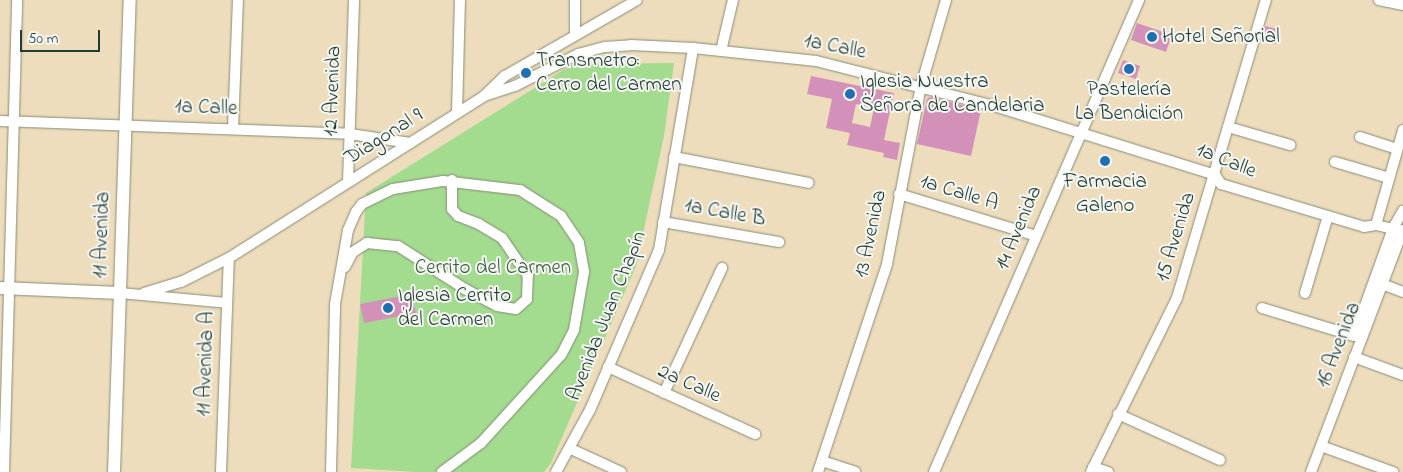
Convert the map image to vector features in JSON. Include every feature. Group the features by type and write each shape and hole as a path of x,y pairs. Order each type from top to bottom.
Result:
{"main road":[{"name":"11 Avenida","path":"114,472 130,0"},
{"path":"5,288 120,293"}],"street":[{"path":"4,472 5,288 17,0"},
{"path":"233,129 238,0"},
{"name":"12 Avenida","path":"348,182 354,0"},
{"path":"457,113 460,0"},
{"path":"575,0 575,34"},
{"name":"Diagonal 9","path":"144,293 181,282 229,258 484,96 505,76 637,0"},
{"path":"721,51 734,0"},
{"name":"13 Avenida","path":"818,472 887,264 921,86 946,0"},
{"name":"14 Avenida","path":"934,472 1075,144 1083,134 1139,0"},
{"name":"15 Avenida","path":"1092,469 1177,298 1266,0"},
{"path":"1379,0 1403,5"},
{"name":"1a Calle","path":"484,96 514,86 578,54 605,47 631,45 693,48 816,61 921,86 1083,134 1215,175 1221,184 1364,227 1376,225 1400,230"},
{"name":"Avenida Juan Chapín","path":"556,472 571,448 659,250 693,48"},
{"name":"1a Calle","path":"0,121 350,134 410,143"},
{"path":"1228,127 1290,145"},
{"path":"1376,225 1403,130"},
{"path":"1360,137 1398,149"},
{"path":"674,157 809,182"},
{"path":"1335,162 1389,178"},
{"path":"341,274 361,245 388,244 407,251 465,289 497,306 516,309 527,299 528,276 502,238 458,216 452,209 452,180"},
{"path":"331,472 335,304 348,230 362,204 393,189 452,180 520,190 562,216 579,243 584,272 569,343 481,443 442,472"},
{"name":"1a Calle A","path":"899,194 1036,236"},
{"path":"1262,308 1354,336 1400,230 1403,211"},
{"path":"1305,293 1328,216"},
{"name":"1a Calle B","path":"664,222 779,242"},
{"name":"16 Avenida","path":"1311,472 1382,284 1400,230"},
{"name":"11 Avenida A","path":"221,472 229,258"},
{"path":"664,393 722,268"},
{"path":"1382,284 1403,292"},
{"path":"120,293 144,293 227,303"},
{"path":"1354,357 1403,374"},
{"name":"2a Calle","path":"608,367 755,434"},
{"path":"1118,414 1220,460"},
{"path":"1321,446 1393,472"},
{"path":"571,448 620,472"},
{"path":"822,461 855,472"},
{"path":"1092,469 1108,472"}],"green space":[{"name":"Cerrito del Carmen","path":"674,63 664,136 636,266 551,463 544,472 416,472 351,468 366,193 573,64"}],"building":[{"name":"Hotel Señorial","path":"1137,23 1172,35 1166,52 1131,40"},
{"path":"1265,26 1280,30 1276,44 1261,40"},
{"name":"Pastelería La Bendición","path":"1123,60 1140,66 1136,79 1118,73"},
{"path":"811,76 894,93 884,140 900,143 897,160 883,157 884,153 847,145 850,133 826,128 832,99 807,94","holes":["856,104 874,108 870,127 852,123"]},
{"path":"930,97 981,110 971,156 917,144 927,99"},
{"name":"Iglesia Cerrito del Carmen","path":"412,294 416,313 364,323 360,304"}],"place":[{"name":"Hotel Señorial","path":"1152,37"},
{"name":"Pastelería La Bendición","path":"1129,69"},
{"name":"Transmetro: Cerro del Carmen","path":"526,73"},
{"name":"Iglesia Nuestra Señora de Candelaria","path":"850,94"},
{"name":"Farmacia Galeno","path":"1105,161"},
{"name":"Iglesia Cerrito del Carmen","path":"388,308"}]}
